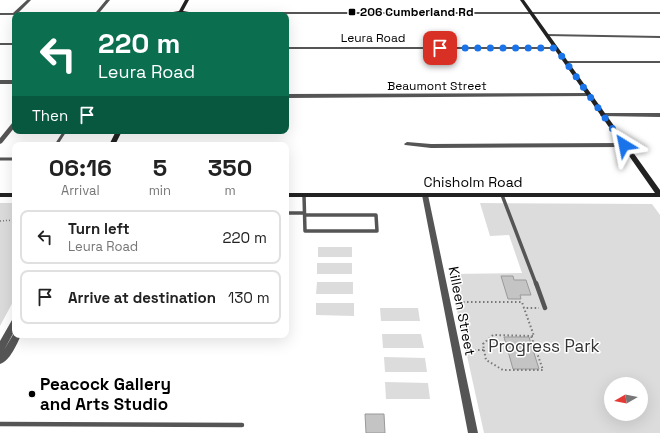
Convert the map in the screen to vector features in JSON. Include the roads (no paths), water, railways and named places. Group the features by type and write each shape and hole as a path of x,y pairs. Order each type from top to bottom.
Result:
{"main road":[{"path":"184,12 187,0"},
{"path":"522,0 660,195"},
{"path":"0,195 12,195"},
{"name":"Chisholm Road","path":"289,195 660,195"}],"street":[{"path":"16,12 29,0"},
{"path":"99,12 108,0"},
{"path":"289,13 660,13"},
{"path":"0,14 12,14"},
{"path":"547,35 660,36"},
{"path":"0,44 12,44"},
{"name":"Leura Road","path":"289,48 556,48"},
{"path":"566,62 660,62"},
{"path":"0,82 12,82"},
{"name":"Beaumont Street","path":"289,96 589,95"},
{"path":"603,115 660,115"},
{"path":"0,142 12,126"},
{"path":"0,131 8,131"},
{"path":"407,144 431,146 624,145"},
{"name":"Killeen Street","path":"425,195 473,433"},
{"path":"0,354 0,349 12,327"},
{"path":"0,361 10,349 16,338"}],"lane":[{"path":"0,159 12,159"},
{"path":"289,213 304,214 376,215 377,231 305,232 304,214 304,195"},
{"path":"502,195 545,308"},
{"path":"0,424 242,425"}],"place":[{"name":"206 Cumberland Rd","path":"352,12"},
{"name":"Peacock Gallery and Arts Studio","path":"32,394"}],"park label":[{"name":"Progress Park","path":"544,346"}]}
